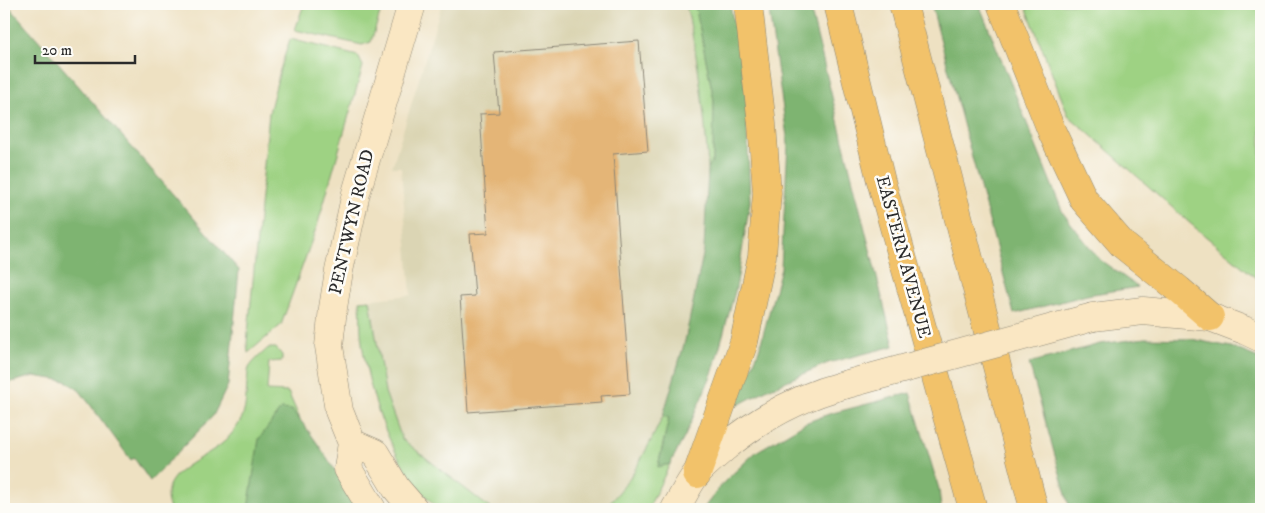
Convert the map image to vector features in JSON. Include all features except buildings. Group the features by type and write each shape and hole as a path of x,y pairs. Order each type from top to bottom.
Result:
{"highway":[{"path":"697,474 744,342 762,256 767,193 762,124 748,4"},
{"name":"EASTERN AVENUE","path":"838,4 881,181 973,509"},
{"path":"903,4 1034,509"},
{"path":"1002,4 1052,132 1084,200 1123,245 1210,317"}],"street":[{"name":"PENTWYN ROAD","path":"352,443 339,411 329,346 333,308 356,193 412,4"},
{"path":"675,509 697,474 733,441 758,422 786,406 817,392 1093,317 1143,311 1210,317 1261,338"},
{"path":"372,509 348,469 352,443 375,453 396,488 414,509"}],"shaded area":[{"path":"442,4 686,4 694,39 703,102 707,159 704,250 685,341 663,416 669,418 630,509 459,509 401,442 383,392 367,300 411,295 401,167 392,167"}],"green space":[{"path":"4,4 7,4 239,270 228,385 213,416 150,481 134,458 131,460 80,391 66,381 34,376 4,384"},
{"path":"304,4 383,4 371,42 362,45 295,30"},
{"path":"686,4 695,4 714,100 713,160 708,168 700,85"},
{"path":"695,4 730,4 746,92 750,202 736,288 713,371 685,436 670,464 658,467 669,418 663,416 685,341 704,250 708,168 713,160 714,100"},
{"path":"768,4 809,4 894,346 828,363 768,389 736,406 759,350 781,268 788,144"},
{"path":"931,4 979,4 1063,213 1099,259 1138,287 1087,295 1014,314"},
{"path":"1025,4 1261,4 1261,282 1192,225 1068,115"},
{"path":"290,39 358,56 363,66 318,223 281,325 248,353 247,343 269,113"},
{"path":"370,300 385,392 402,439 491,509 439,509 409,475 397,455 378,410 371,387 361,338 360,301"},
{"path":"1145,338 1191,339 1231,347 1261,359 1261,509 1070,509 1029,363 1100,344"},
{"path":"268,348 276,348 282,355 282,361 269,362 267,391 288,392 300,419 292,410 248,509 170,509 167,496 169,485 176,476 227,439 238,425 245,407 249,368"},
{"path":"910,393 939,489 941,509 703,509 724,482 756,452 805,423 829,414"},
{"path":"281,409 292,410 327,458 358,509 248,509 259,439"},
{"path":"663,416 669,418 658,466 670,464 648,509 601,509 611,501 628,480 644,454"}]}
